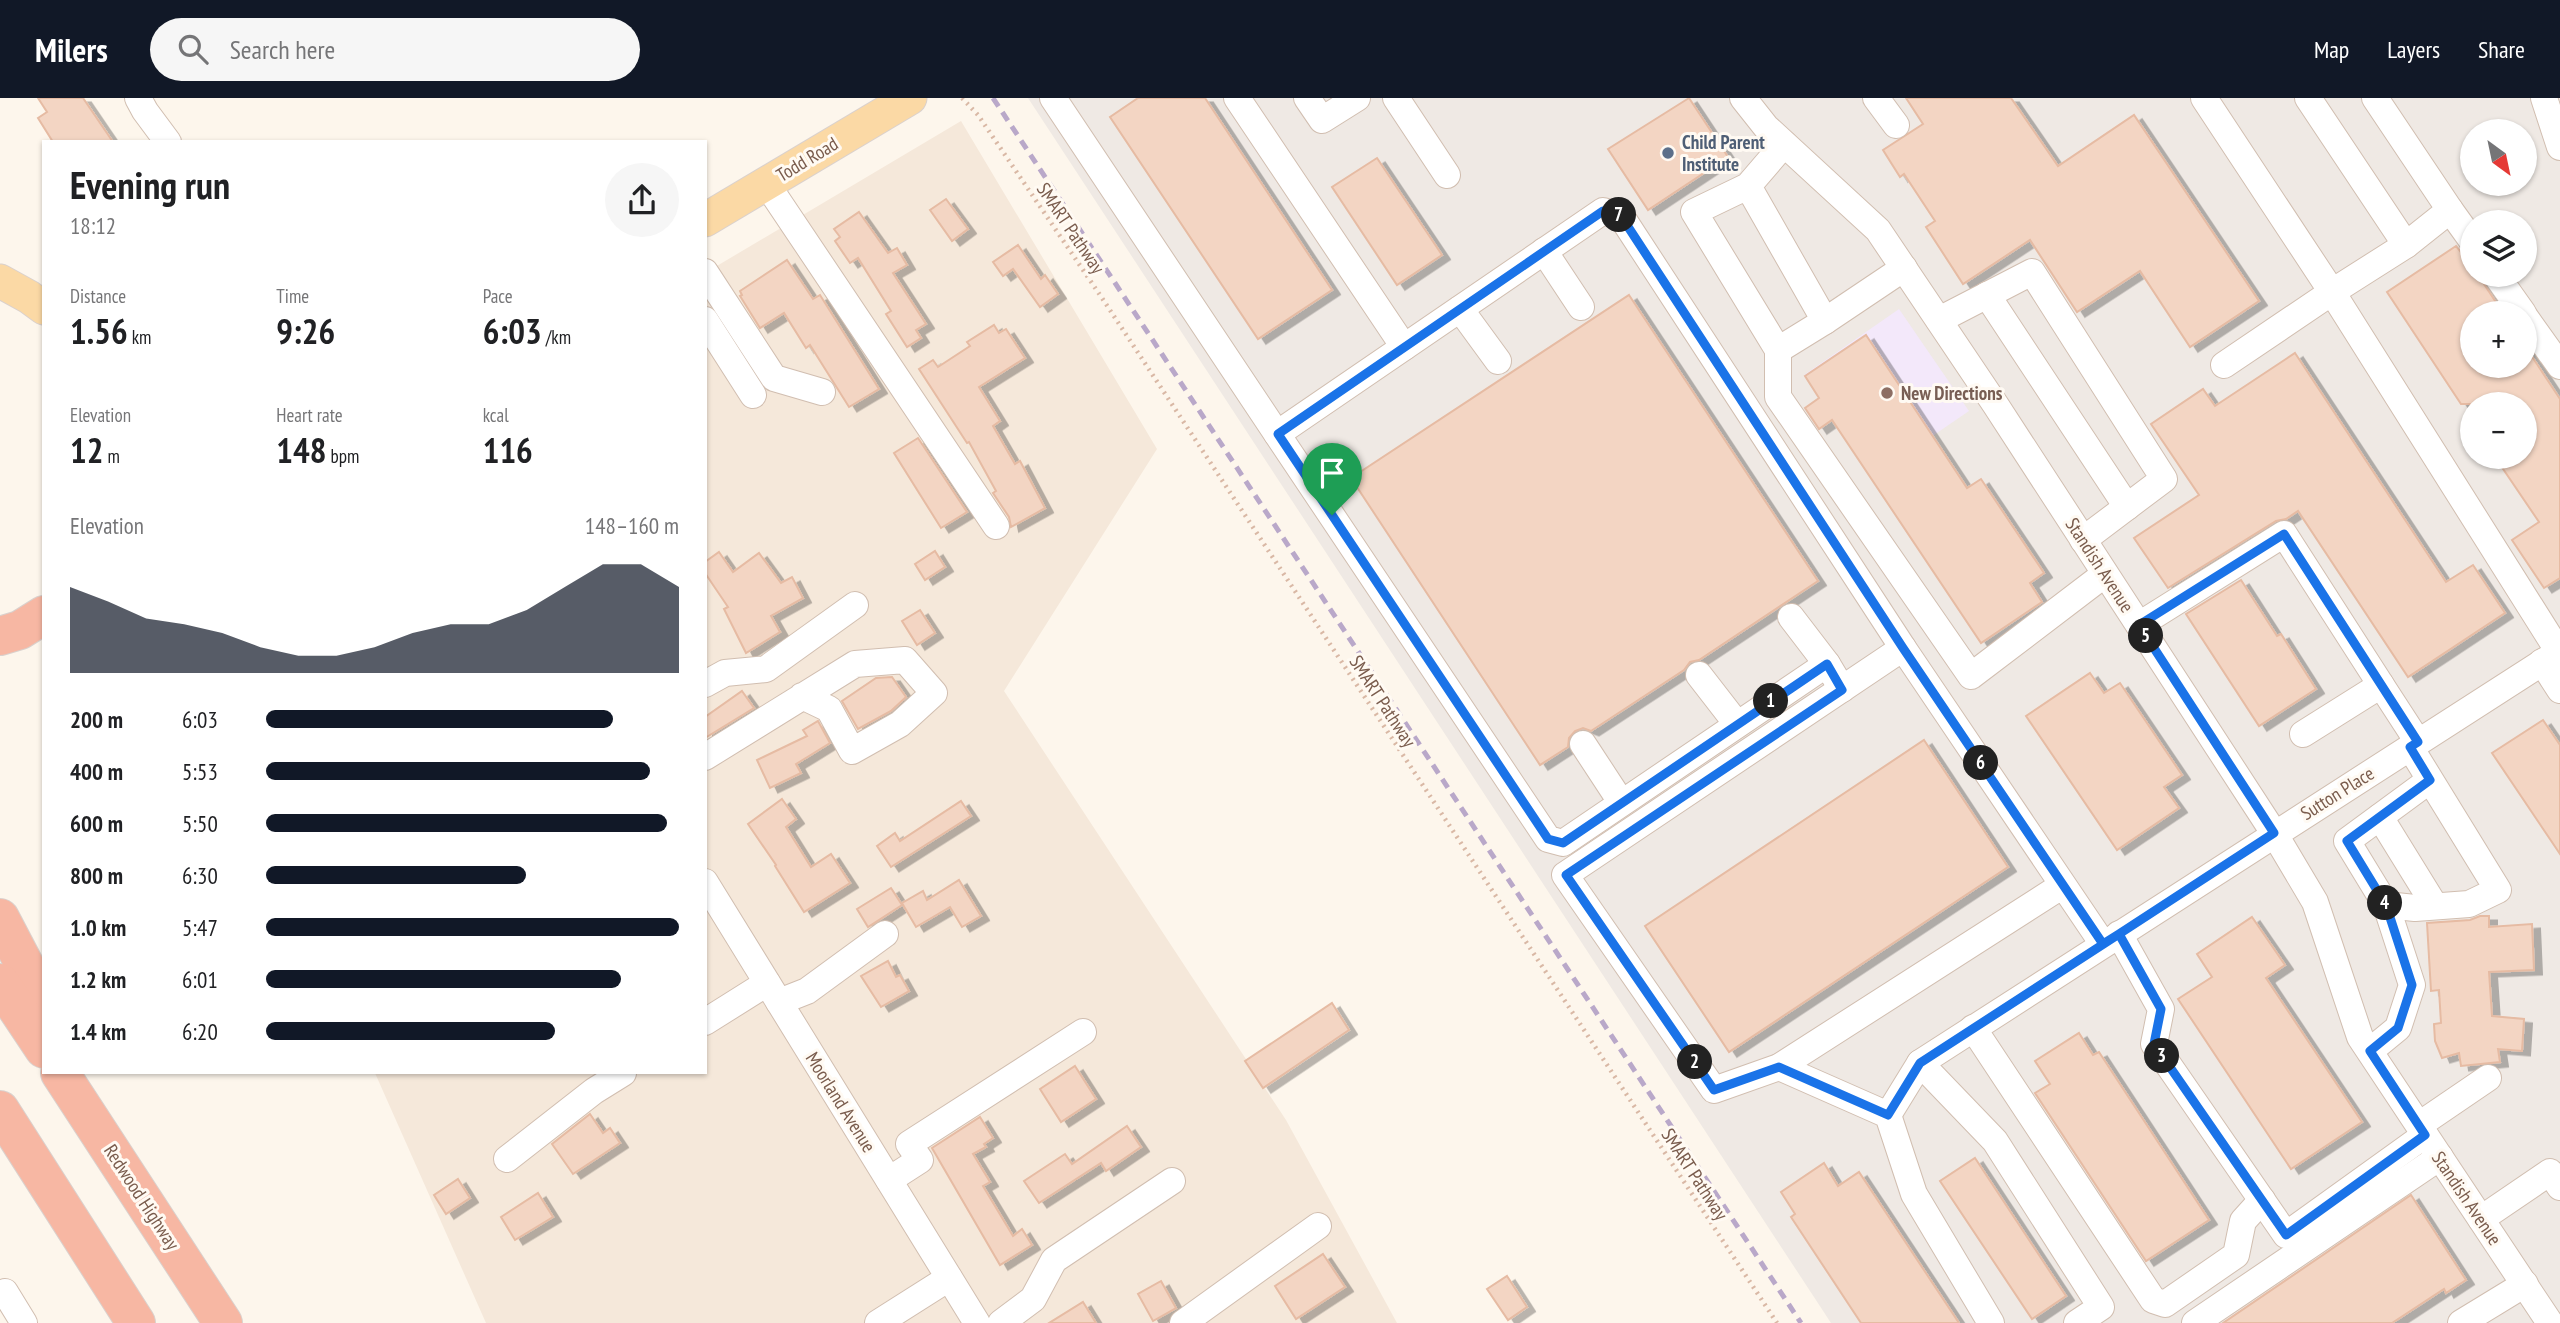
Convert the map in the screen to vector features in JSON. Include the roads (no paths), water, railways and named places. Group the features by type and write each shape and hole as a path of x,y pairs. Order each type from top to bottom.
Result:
{"highway":[{"path":"0,918 42,998"},
{"path":"0,983 42,1046"},
{"name":"Redwood Highway","path":"61,1074 223,1323"},
{"path":"82,1074 156,1218"},
{"path":"0,1110 136,1323"},
{"path":"0,1154 130,1323"}],"main road":[{"name":"Todd Road","path":"707,219 894,102"},
{"path":"0,281 42,307"}],"street":[{"path":"138,98 167,140"},
{"path":"1053,98 1548,839 1563,843 1827,664"},
{"path":"1237,98 1404,347"},
{"path":"1307,98 1322,120 1357,98"},
{"path":"1396,98 1447,175"},
{"name":"Standish Avenue","path":"1743,98 1766,127 1878,230 1939,320 2274,833 2315,902 2360,1037 2550,1323"},
{"path":"1876,98 1896,125"},
{"path":"2204,98 2332,292 2554,655 2560,690"},
{"path":"2308,98 2406,244"},
{"path":"2375,98 2460,224"},
{"path":"2543,98 2560,147"},
{"path":"1784,144 1748,186 1694,212 1778,350 1778,397 1972,676 2105,574"},
{"path":"766,183 996,526"},
{"path":"1748,186 1825,321"},
{"path":"2224,365 2406,244 2450,210"},
{"path":"1278,434 1603,211 1621,216 1903,648 2063,885 2111,939 2161,1009 2154,1044 2286,1235 2428,1139"},
{"path":"1544,251 1581,307"},
{"path":"1778,350 1904,268"},
{"path":"1939,320 2032,272 2164,479 2083,540"},
{"path":"707,275 774,378 822,392"},
{"path":"1987,295 2127,507"},
{"path":"1460,309 1498,361"},
{"path":"707,323 753,395"},
{"path":"2537,333 2560,366"},
{"path":"2139,625 2284,534 2381,685 2430,780 2498,890 2469,904 2416,908 2386,905"},
{"path":"707,683 725,673 766,668 855,605"},
{"path":"1791,617 1827,664 1842,690"},
{"path":"1903,648 1566,875 1714,1090 1779,1067 2063,885"},
{"name":"Sutton Place","path":"1888,1115 1920,1063 2554,655"},
{"path":"707,756 802,696 855,664 905,660 934,692 900,724 852,751 829,709 802,696"},
{"path":"1699,675 1737,724"},
{"path":"2303,734 2381,685"},
{"path":"1583,744 1621,802"},
{"path":"2370,1051 2398,1028 2412,985 2386,905 2347,841 2430,780"},
{"path":"2380,817 2435,906"},
{"name":"Moorland Avenue","path":"707,885 977,1323"},
{"path":"707,1020 773,993 807,991 885,934"},
{"path":"1973,1028 2153,1300 2165,1304 2236,1255 2244,1221 2262,1200"},
{"path":"889,1180 920,1160 909,1144 1083,1032"},
{"path":"1920,1063 1994,1142 2101,1307 2077,1323"},
{"path":"1779,1067 1888,1115 1914,1194 1991,1323"},
{"path":"507,1159 594,1091 621,1074"},
{"path":"2195,1323 2428,1139 2488,1078"},
{"path":"2481,1219 2557,1175"},
{"path":"1001,1323 1032,1299 1054,1260 1172,1181"},
{"path":"1183,1323 1318,1226"},
{"path":"878,1323 949,1278"},
{"path":"2461,1323 2525,1284"},
{"path":"3,1293 24,1323"}],"railway":[{"path":"993,98 1801,1323"}],"place":[{"name":"Child Parent Institute","path":"1668,153"},
{"name":"New Directions","path":"1887,393"}]}
